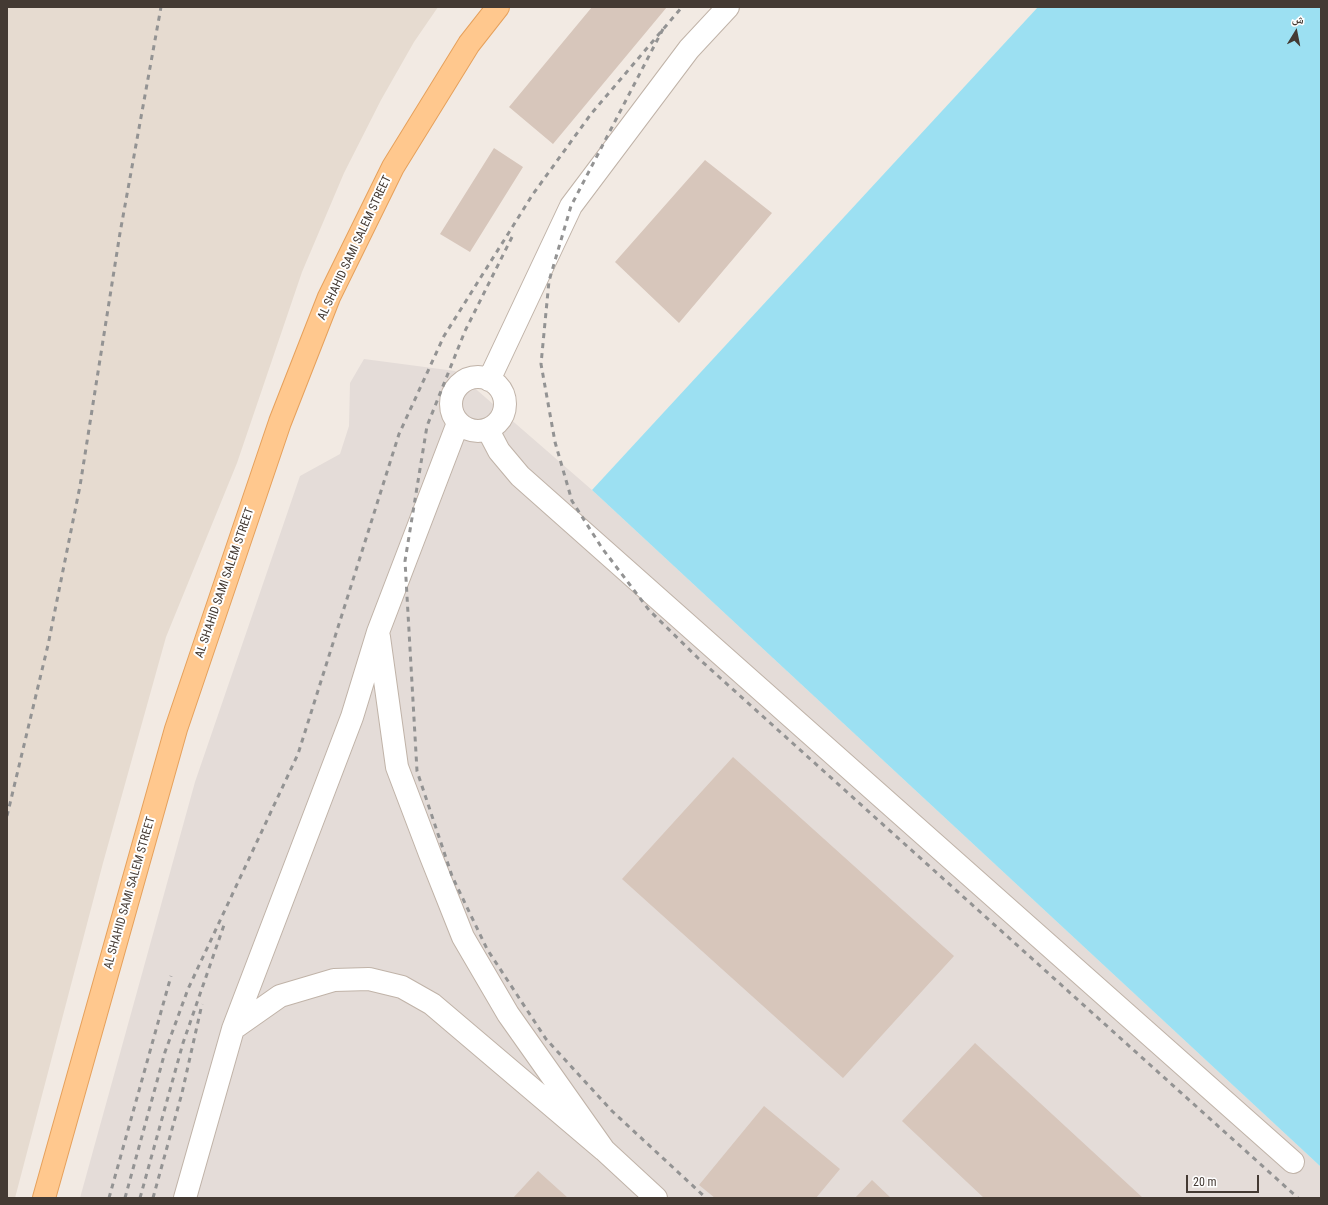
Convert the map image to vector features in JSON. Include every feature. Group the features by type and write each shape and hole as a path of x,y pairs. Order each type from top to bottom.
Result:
{"main road":[{"name":"AL SHAHID SAMI SALEM STREET","path":"44,1198 176,729 280,422 329,297 393,167 469,44 498,7"}],"lane":[{"path":"489,380 571,206 688,49 728,7"},
{"path":"479,378 489,380 498,386 503,395 505,405 503,416 488,430 477,432 466,429 458,423 453,414 451,404 453,394 459,385 468,380 479,378"},
{"path":"185,1198 233,1029 352,717 378,632 458,423"},
{"path":"488,430 499,451 520,476 1292,1162"},
{"path":"378,632 397,767 463,937 508,1014 604,1150"},
{"path":"233,1029 280,996 334,980 369,979 402,987 432,1004 604,1150 656,1198"}],"shaded area":[{"path":"7,7 438,7 414,42 381,100 344,173 302,272 237,463 166,637 103,863 15,1198 7,1198"},
{"path":"364,359 455,371 592,490 1321,1167 1321,1198 80,1198 195,782 300,476 340,454 349,426 350,383"}],"water":[{"path":"1038,7 1321,7 1321,1167 592,490"}],"building":[{"path":"592,7 667,7 553,144 509,107"},
{"path":"494,148 523,167 470,252 440,234"},
{"path":"705,160 772,213 679,323 615,262"},
{"path":"733,757 954,956 843,1078 622,879"},
{"path":"975,1043 1143,1198 984,1198 902,1121"},
{"path":"764,1106 840,1169 816,1198 715,1198 699,1185"},
{"path":"538,1171 568,1198 513,1198"},
{"path":"872,1180 891,1198 855,1198"}],"railway":[{"path":"7,816 48,645 80,486 120,233 161,7"},
{"path":"125,1198 165,1052 188,989 298,754 399,434 444,336 533,194 591,114 682,7"},
{"path":"663,29 571,206 549,281 541,364 555,442 572,501 602,548 649,610 698,658 1298,1198"},
{"path":"512,237 465,331 427,426 405,561 417,771 452,876 487,949 546,1039 612,1111 706,1198"},
{"path":"140,1198 183,1043 224,925"},
{"path":"109,1198 171,976"},
{"path":"153,1198 182,1093 202,1004"}]}
